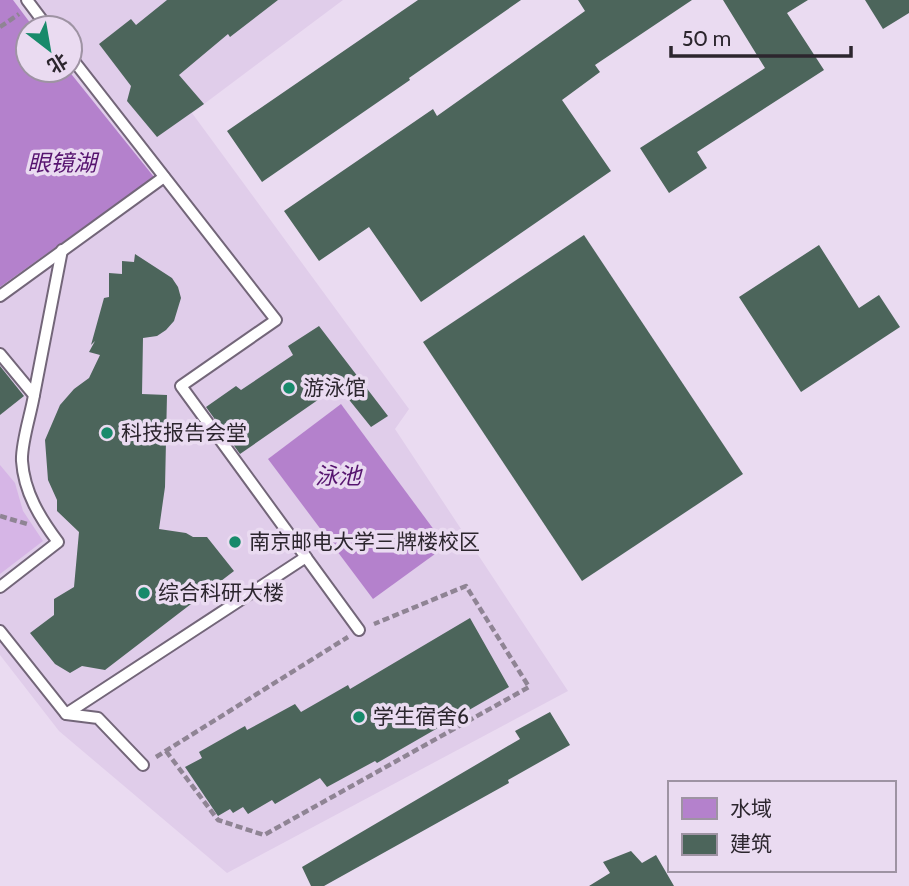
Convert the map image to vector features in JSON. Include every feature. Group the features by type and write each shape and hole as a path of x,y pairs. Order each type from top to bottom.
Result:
{"lane":[{"path":"84,74 276,320 181,386 359,630"},
{"path":"0,296 164,177"},
{"path":"0,587 58,542 39,517 27,487 22,459 62,250"},
{"path":"0,354 34,396"},
{"path":"66,714 306,557"},
{"path":"0,631 66,714 99,718 143,765"}],"path":[{"path":"0,27 30,5"},
{"path":"143,765 359,630 466,586 529,687 264,835 218,820 166,751"}],"shaded area":[{"name":"南京邮电大学三牌楼校区","path":"0,0 343,0 192,113 409,409 395,429 568,691 227,873 59,731 0,655"},
{"path":"0,465 15,483 23,511 43,541 0,574"}],"water":[{"name":"眼镜湖","path":"0,0 13,0 24,14 14,14 14,84 79,84 154,177 0,287"},
{"name":"泳池","path":"341,404 446,546 373,599 268,459"}],"building":[{"path":"167,0 278,0 230,37 228,34 179,75 204,104 157,137 127,101 131,86 99,44 131,19 136,25"},
{"path":"418,0 521,0 262,182 227,131"},
{"path":"578,0 692,0 595,65 600,72 562,100 611,171 421,302 369,227 319,261 284,211 433,109 437,116 585,11"},
{"path":"723,0 808,0 787,13 824,70 697,152 707,168 669,193 640,148 765,68"},
{"path":"865,0 909,0 909,13 883,29"},
{"path":"584,235 743,474 582,581 423,342"},
{"path":"819,245 859,308 879,295 900,327 801,392 739,297"},
{"name":"科技报告会堂","path":"135,254 172,278 181,298 174,321 166,330 157,336 143,338 142,394 167,395 165,487 159,529 186,533 193,537 207,537 234,571 105,670 82,666 70,673 55,664 30,633 54,615 54,599 74,587 79,532 57,511 57,500 48,480 45,440 60,405 74,389 89,378 100,355 89,352 95,341 91,345 104,298 109,297 109,273 122,274 122,261 134,262"},
{"name":"游泳馆","path":"319,326 388,416 371,427 338,386 240,454 206,407 236,386 241,390 293,355 288,346"},
{"path":"0,366 24,396 0,415"},
{"name":"学生宿舍6","path":"470,618 509,687 377,763 375,761 327,787 320,778 275,804 272,800 248,814 243,807 233,813 230,809 218,816 185,767 202,758 199,752 245,726 247,730 295,704 301,712 348,685 350,689"},
{"path":"550,712 570,745 508,780 509,783 324,886 311,886 302,867 520,739 515,731"},
{"path":"631,851 642,863 656,855 674,886 589,886 610,873 603,862"}],"place":[{"name":"游泳馆","path":"289,388"},
{"name":"科技报告会堂","path":"107,433"},
{"name":"南京邮电大学三牌楼校区","path":"235,542"},
{"name":"综合科研大楼","path":"144,593"},
{"name":"学生宿舍6","path":"359,717"}]}
